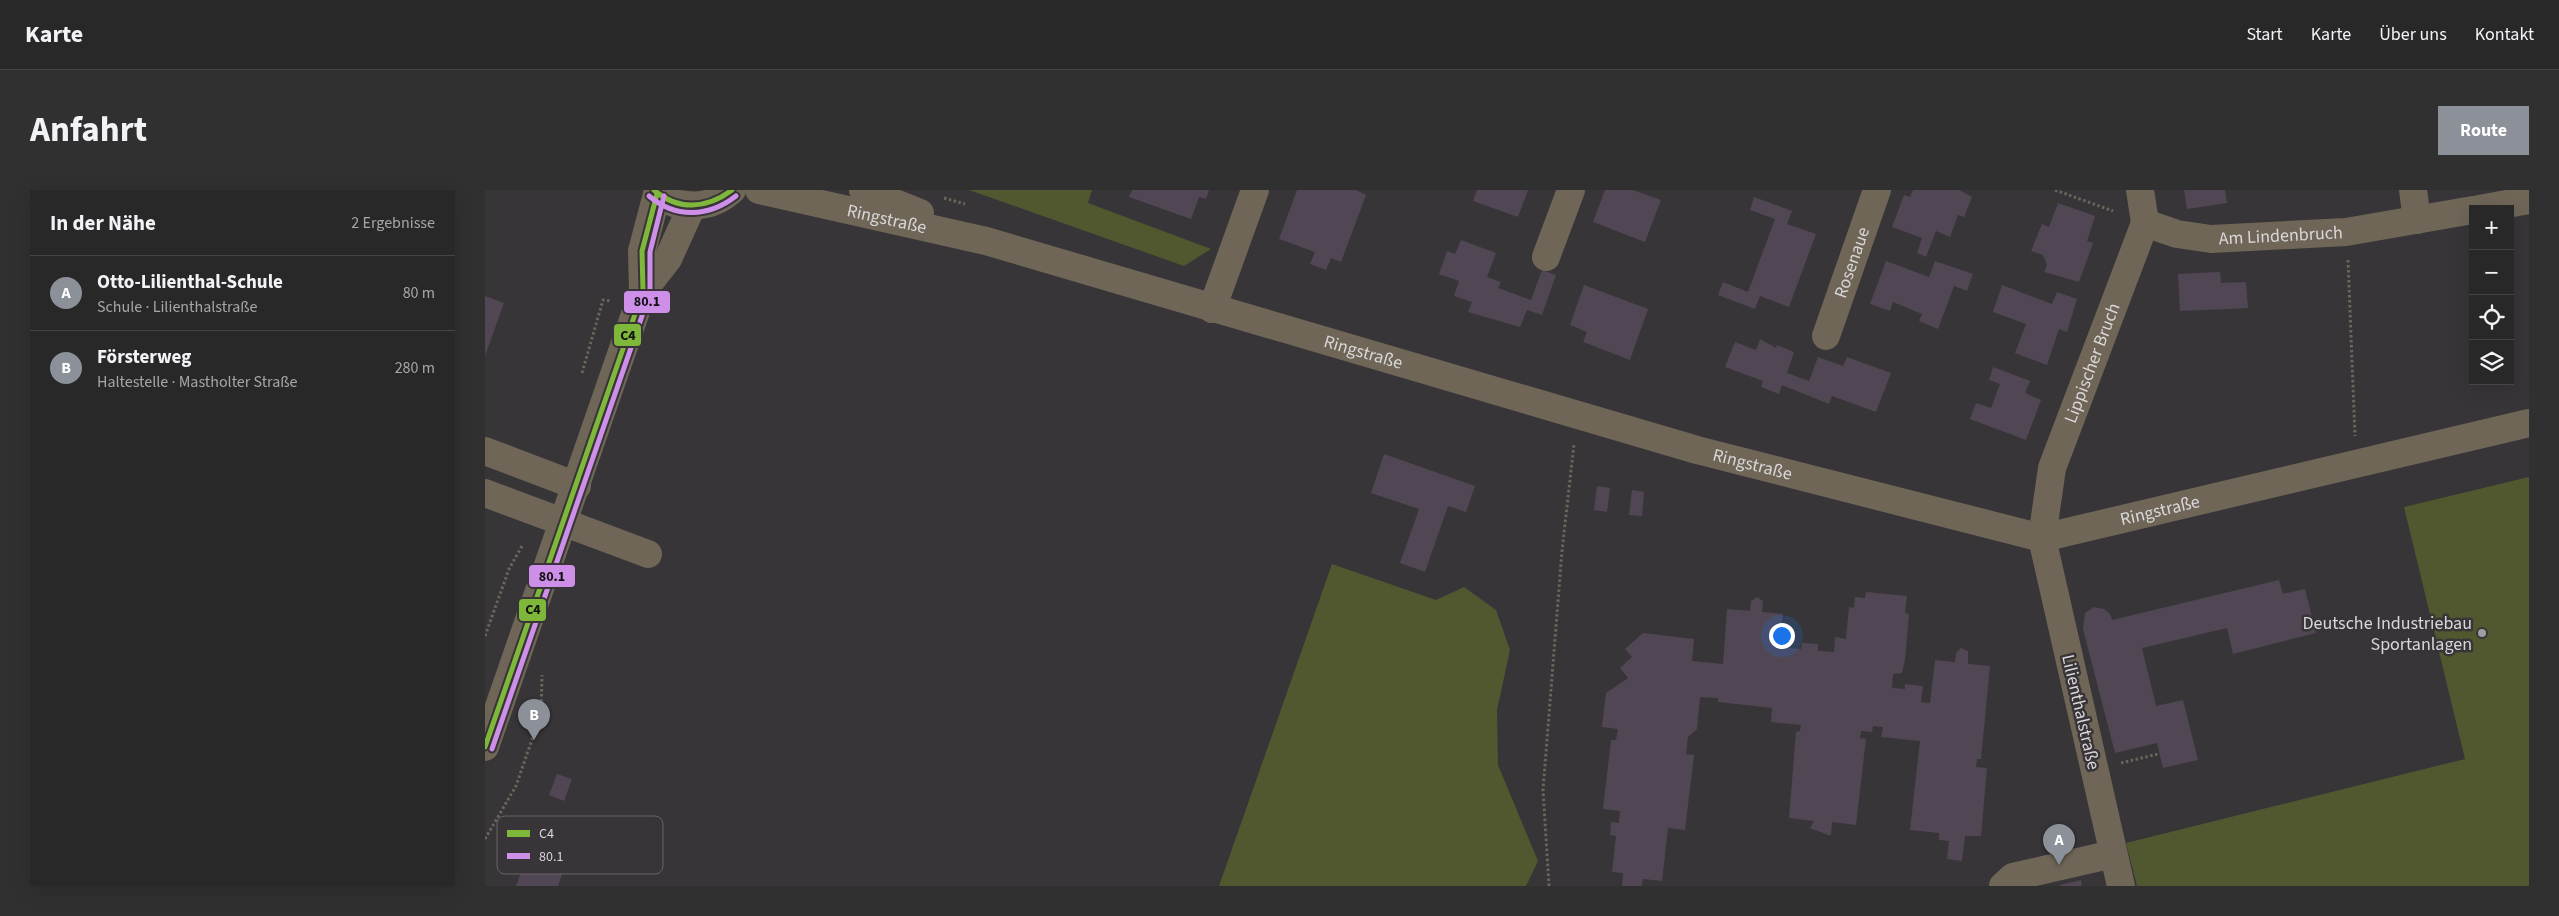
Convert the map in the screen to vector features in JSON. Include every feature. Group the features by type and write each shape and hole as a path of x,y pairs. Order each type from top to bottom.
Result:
{"street":[{"path":"643,291 642,251 656,192 674,203 692,206 709,204 732,190"},
{"name":"Ringstraße","path":"759,190 986,241 1212,309 1697,450 2042,538 2529,423"},
{"name":"Ringstraße","path":"863,190 986,241"},
{"path":"1212,309 1255,190"},
{"path":"1546,258 1571,190"},
{"name":"Rosenaue","path":"1827,336 1877,190"},
{"name":"Lippischer Bruch","path":"2042,538 2052,468 2145,223 2140,190"},
{"path":"2413,190 2417,220"},
{"path":"2501,205 2529,200"},
{"path":"485,747 565,521 643,291 668,259 692,206"},
{"name":"Am Lindenbruch","path":"2145,223 2177,234 2211,239 2346,232 2469,211"},
{"path":"485,451 577,486"},
{"path":"485,493 565,521 648,554"},
{"name":"Lilienthalstraße","path":"2042,538 2121,886"},
{"path":"2003,886 2013,878 2113,854"}],"path":[{"path":"2055,190 2145,223"},
{"path":"2346,232 2356,465"},
{"path":"1549,886 1543,790 1561,551 1577,416"},
{"path":"2093,769 2158,754"}],"green space":[{"path":"969,190 1092,190 1088,203 1211,249 1184,266"},
{"name":"Deutsche Industriebau Sportanlagen","path":"2529,477 2529,886 2137,886 2126,843 2465,759 2404,507"},
{"path":"1332,564 1436,600 1464,587 1496,610 1510,650 1497,710 1498,765 1538,861 1526,886 1219,886"}],"building":[{"path":"1132,190 1209,190 1206,199 1199,197 1191,219 1129,197"},
{"path":"1297,190 1356,190 1366,195 1341,262 1331,258 1326,270 1310,264 1315,252 1279,239"},
{"path":"1477,190 1528,190 1518,217 1473,201"},
{"path":"1605,190 1633,190 1661,200 1645,242 1593,222"},
{"path":"1913,190 1959,190 1972,197 1964,217 1958,215 1950,237 1936,231 1926,257 1917,253 1922,238 1892,227 1904,195 1910,197"},
{"path":"2184,190 2225,190 2227,203 2187,209"},
{"path":"1754,197 1792,211 1787,224 1816,234 1789,307 1760,296 1755,309 1718,295 1723,282 1748,292 1775,219 1750,210"},
{"path":"2058,203 2095,216 2087,241 2093,243 2079,282 2044,272 2047,265 2043,255 2031,251 2042,224 2049,227"},
{"path":"1461,240 1496,253 1487,277 1501,282 1498,288 1531,300 1542,270 1556,275 1542,315 1527,310 1520,327 1468,312 1472,302 1454,296 1459,281 1439,274 1447,251 1455,254"},
{"path":"1886,261 1929,277 1935,261 1973,274 1967,291 1954,286 1938,329 1919,321 1922,314 1893,302 1890,311 1870,304"},
{"path":"2220,272 2221,283 2246,282 2248,308 2180,311 2178,274"},
{"path":"1584,285 1648,309 1630,360 1583,342 1587,332 1570,325"},
{"path":"2002,285 2052,304 2057,292 2077,299 2067,332 2059,329 2047,365 2015,353 2026,324 1993,312"},
{"path":"485,296 504,303 485,356"},
{"path":"1760,339 1776,348 1777,345 1794,352 1787,373 1809,381 1818,357 1843,366 1847,357 1891,373 1876,412 1832,396 1829,404 1782,385 1779,394 1761,387 1763,381 1725,367 1735,342 1756,350"},
{"path":"1993,367 2030,381 2025,393 2041,400 2026,440 1970,419 1976,403 1991,408 2000,384 1989,380"},
{"path":"1384,454 1475,486 1466,512 1448,506 1425,572 1400,563 1419,509 1371,493"},
{"path":"1597,486 1610,488 1607,512 1594,510"},
{"path":"1632,490 1644,492 1642,516 1629,515"},
{"path":"2279,580 2283,594 2305,589 2316,633 2233,654 2227,628 2142,648 2156,706 2183,700 2198,760 2163,768 2157,743 2115,753 2083,629 2085,613 2094,607 2104,609 2110,614 2112,620"},
{"path":"1866,592 1907,596 1905,613 1909,614 1905,660 1902,673 1893,674 1892,688 1905,689 1905,684 1923,686 1921,702 1930,703 1935,660 1955,662 1956,653 1961,648 1968,651 1968,664 1990,666 1981,759 1977,759 1976,767 1987,768 1981,836 1965,836 1962,861 1947,859 1949,841 1939,840 1939,833 1910,830 1920,741 1881,737 1883,727 1873,726 1872,732 1861,731 1860,738 1866,739 1856,825 1832,822 1831,835 1828,835 1810,828 1814,821 1789,818 1796,732 1800,731 1801,725 1771,722 1772,708 1718,702 1718,698 1700,697 1697,729 1688,737 1686,754 1694,755 1685,830 1668,828 1662,881 1643,879 1642,886 1622,886 1623,873 1612,872 1616,836 1610,835 1611,822 1619,823 1620,811 1603,809 1611,740 1616,740 1618,729 1602,727 1606,693 1628,678 1620,668 1632,657 1625,649 1643,633 1694,639 1692,661 1723,664 1727,609 1750,611 1751,601 1757,597 1763,601 1762,612 1783,614 1779,647 1801,649 1802,643 1818,644 1818,651 1834,652 1835,637 1846,639 1849,607 1854,608 1855,597 1865,598"},
{"path":"557,774 572,779 564,801 549,795"},
{"path":"520,874 562,874 558,886 516,886"},
{"path":"2081,880 2082,886 2060,886 2060,885"}],"transit line":[{"name":"C4","path":"654,190 673,202 693,205 713,201 732,190"},
{"name":"C4","path":"485,747 643,291 642,251 657,194"},
{"name":"80.1","path":"649,196 670,209 681,212 704,211 715,208 736,196"},
{"name":"80.1","path":"492,749 650,293 650,252 664,196"}],"place":[{"name":"Deutsche Industriebau Sportanlagen","path":"2482,633"},
{"name":"Försterweg","path":"534,740"},
{"name":"Otto-Lilienthal-Schule","path":"2059,865"}]}
